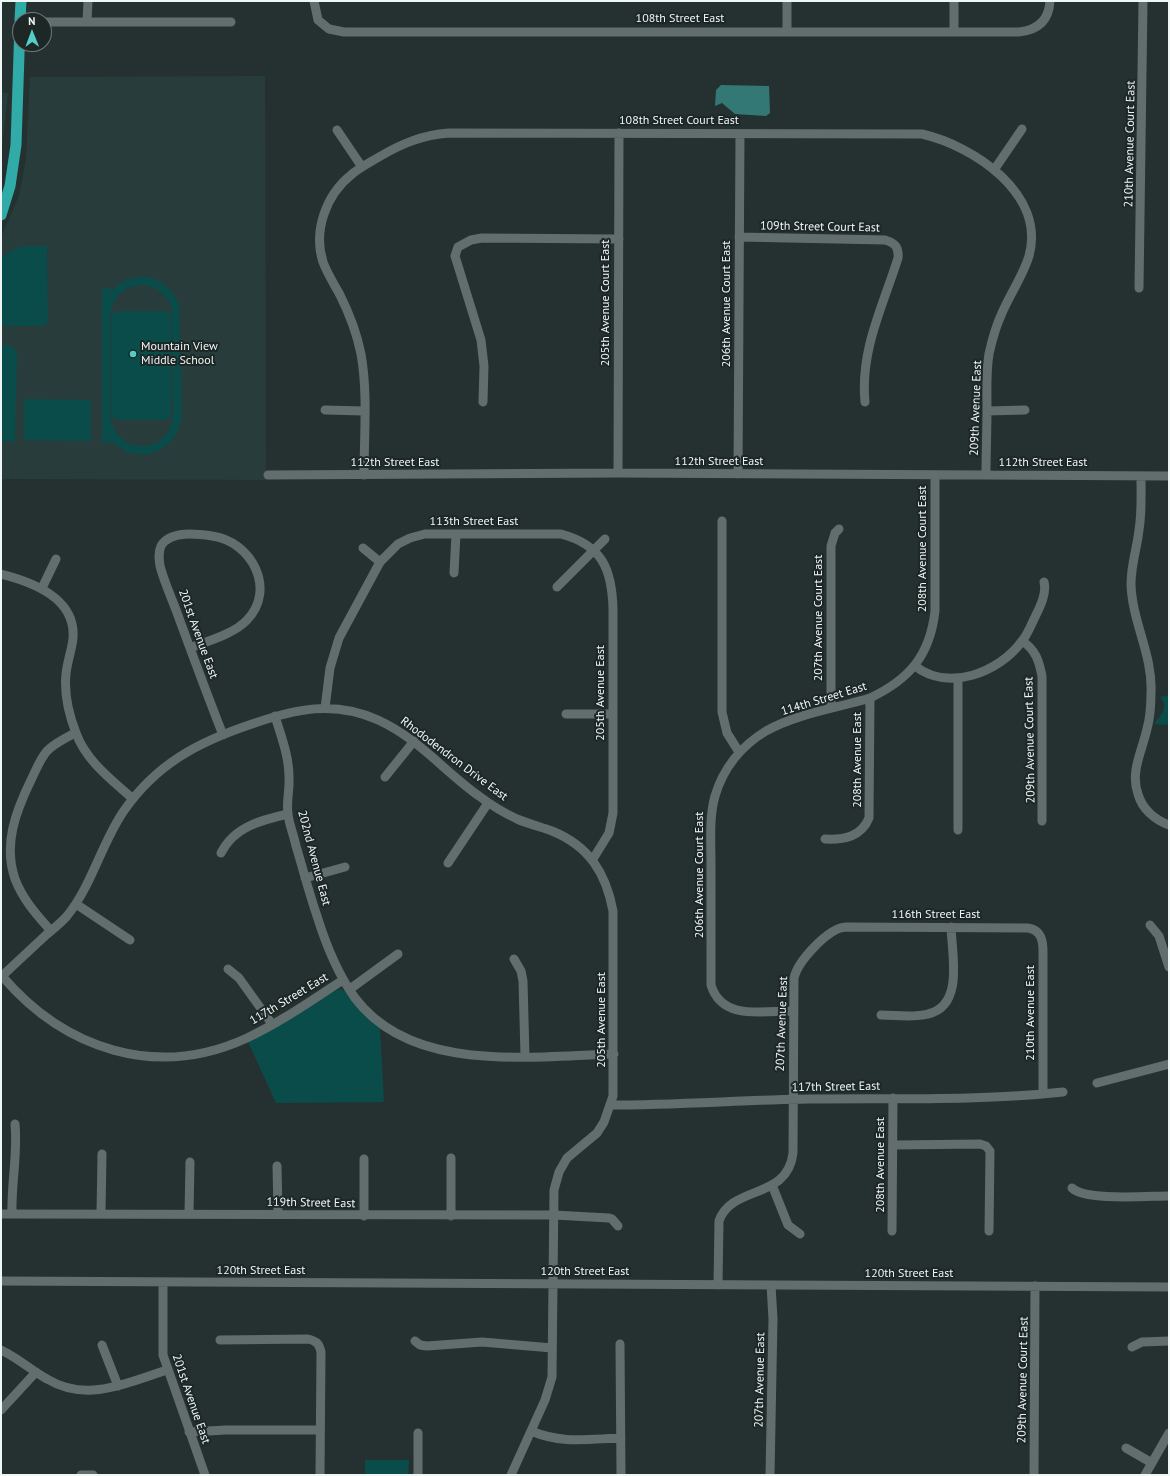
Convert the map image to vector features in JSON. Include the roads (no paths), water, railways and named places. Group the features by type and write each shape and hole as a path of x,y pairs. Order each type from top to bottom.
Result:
{"main road":[{"path":"20,12 21,1"},
{"path":"1,215 10,186 16,145 19,52"}],"street":[{"path":"88,1 88,22"},
{"name":"108th Street East","path":"314,1 316,16 320,22 329,29 344,32 1019,32 1033,30 1041,24 1048,12 1050,1"},
{"path":"787,1 787,31"},
{"path":"954,1 954,32"},
{"name":"210th Avenue Court East","path":"1139,288 1143,1"},
{"path":"52,22 231,22"},
{"path":"994,170 1022,129"},
{"path":"337,130 362,167"},
{"name":"205th Avenue Court East","path":"618,474 619,133"},
{"name":"108th Street Court East","path":"364,475 364,411 361,355 357,337 340,296 323,262 320,242 322,221 332,196 350,176 362,167 404,143 435,134 922,134 955,144 994,170"},
{"name":"206th Avenue Court East","path":"738,474 740,134"},
{"name":"209th Avenue East","path":"986,475 987,372 990,353 1002,313 1026,266 1031,240 1030,222 1025,207 1012,188 994,170"},
{"name":"109th Street Court East","path":"740,237 885,240 894,243 897,248 898,258 872,329 867,352 864,384 865,402"},
{"path":"483,402 484,366 481,340 455,256 460,245 471,240 482,238 619,239"},
{"path":"325,410 364,411"},
{"path":"987,411 1025,410"},
{"name":"112th Street East","path":"268,475 738,474 1169,476"},
{"name":"208th Avenue Court East","path":"914,666 927,646 932,630 935,610 935,475"},
{"path":"1141,476 1140,521 1133,556 1131,584 1135,617 1147,654 1151,682 1147,729 1139,757 1136,776 1138,794 1145,807 1156,818 1169,825"},
{"path":"722,521 722,712 727,733 739,752"},
{"name":"207th Avenue Court East","path":"831,708 831,546 835,533 839,529"},
{"name":"113th Street East","path":"380,562 393,548 410,538 425,534 561,534 582,541 594,551"},
{"path":"454,573 456,534"},
{"name":"201st Avenue East","path":"190,648 235,629 249,618 258,600 257,570 251,558 243,549 223,538 213,536 172,536 164,541 159,553 160,567 190,648 223,734"},
{"path":"557,587 605,540"},
{"path":"325,708 330,668 339,638 380,562 363,548"},
{"name":"205th Avenue East","path":"511,1475 550,1384 552,1348 554,1190 559,1172 570,1154 597,1133 604,1122 614,1090 613,911 610,893 604,878 593,859 609,833 613,812 613,609 611,583 608,569 594,551"},
{"path":"42,588 56,559"},
{"path":"1,574 21,579 42,588 61,603 71,622 73,638 66,684 68,705 75,733 93,761 133,799"},
{"path":"914,666 922,672 937,678 958,679 998,664 1022,642 1042,599 1045,588 1044,582"},
{"name":"209th Avenue Court East","path":"1022,642 1035,652 1040,663 1042,676 1042,821"},
{"name":"114th Street East","path":"739,752 768,730 786,722 870,698 894,685 914,666"},
{"path":"958,679 958,830"},
{"name":"208th Avenue East","path":"825,839 836,840 854,836 864,827 869,818 870,698"},
{"name":"Rhododendron Drive East","path":"1,976 67,916 86,887 118,820 133,799 167,765 192,748 223,734 292,710 325,708 368,716 390,726 414,741 468,789 516,818 553,832 571,841 593,859"},
{"path":"566,714 613,714"},
{"name":"202nd Avenue East","path":"275,716 288,766 290,788 288,814 305,878 326,943 343,980"},
{"path":"51,931 27,903 19,889 11,861 11,832 18,807 41,760 53,746 75,733"},
{"path":"385,778 414,741"},
{"name":"206th Avenue Court East","path":"739,752 727,767 719,784 712,807 711,985 718,999 727,1007 739,1011 793,1010"},
{"path":"448,863 488,802"},
{"path":"221,853 230,838 241,829 262,820 288,814"},
{"path":"305,878 345,867"},
{"path":"76,904 130,940"},
{"path":"1150,925 1159,936 1169,968"},
{"name":"116th Street East","path":"833,930 846,927 1028,928 1039,933"},
{"path":"881,1015 926,1015 947,1004 951,995 953,982 952,927"},
{"name":"207th Avenue East","path":"718,1285 720,1216 725,1209 732,1204 772,1185 784,1177 791,1164 793,1153 794,978 798,966 833,930"},
{"name":"210th Avenue East","path":"1039,933 1042,940 1043,952 1043,1094"},
{"path":"350,989 398,954"},
{"path":"514,959 520,970 523,981 525,1056"},
{"path":"228,969 239,978 272,1024"},
{"name":"117th Street East","path":"1,976 20,997 59,1027 96,1045 131,1054 170,1056 206,1052 247,1038 343,980 363,1007 380,1022 398,1034 421,1044 473,1056 614,1054"},
{"path":"1097,1083 1169,1064"},
{"name":"117th Street East","path":"610,1106 682,1105 793,1100 1009,1096 1063,1092"},
{"name":"208th Avenue East","path":"892,1231 894,1145 893,1098"},
{"path":"12,1214 13,1175 17,1143 15,1124"},
{"path":"894,1145 980,1144 988,1148 990,1151 989,1231"},
{"path":"101,1213 102,1154"},
{"path":"451,1158 451,1216"},
{"path":"364,1159 364,1216"},
{"path":"189,1214 190,1162"},
{"path":"277,1166 278,1214"},
{"path":"772,1185 788,1226 800,1234"},
{"path":"1072,1188 1077,1193 1091,1196 1169,1196"},
{"name":"119th Street East","path":"1,1214 101,1213 364,1216 554,1215 609,1218 612,1219 618,1226"},
{"name":"120th Street East","path":"1,1281 1169,1287"},
{"name":"201st Avenue East","path":"163,1282 162,1336 163,1355 166,1370 205,1475"},
{"name":"207th Avenue East","path":"770,1475 773,1319 771,1285"},
{"name":"209th Avenue Court East","path":"1034,1475 1035,1286"},
{"path":"220,1340 308,1339 317,1342 321,1352 320,1475"},
{"path":"415,1341 420,1345 427,1346 482,1342 552,1348"},
{"path":"1132,1347 1142,1342 1169,1341"},
{"path":"620,1344 621,1475"},
{"path":"102,1345 118,1386"},
{"path":"1,1350 18,1359 54,1383 75,1390 96,1391 118,1386 166,1370"},
{"path":"1,1410 36,1372"},
{"path":"190,1432 226,1430 320,1430"},
{"path":"531,1431 561,1440 621,1438"},
{"path":"418,1433 418,1475"},
{"path":"1145,1475 1169,1433"},
{"path":"1126,1448 1152,1463"},
{"path":"81,1475 93,1475"}],"place":[{"name":"Mountain View Middle School","path":"133,354"}]}
